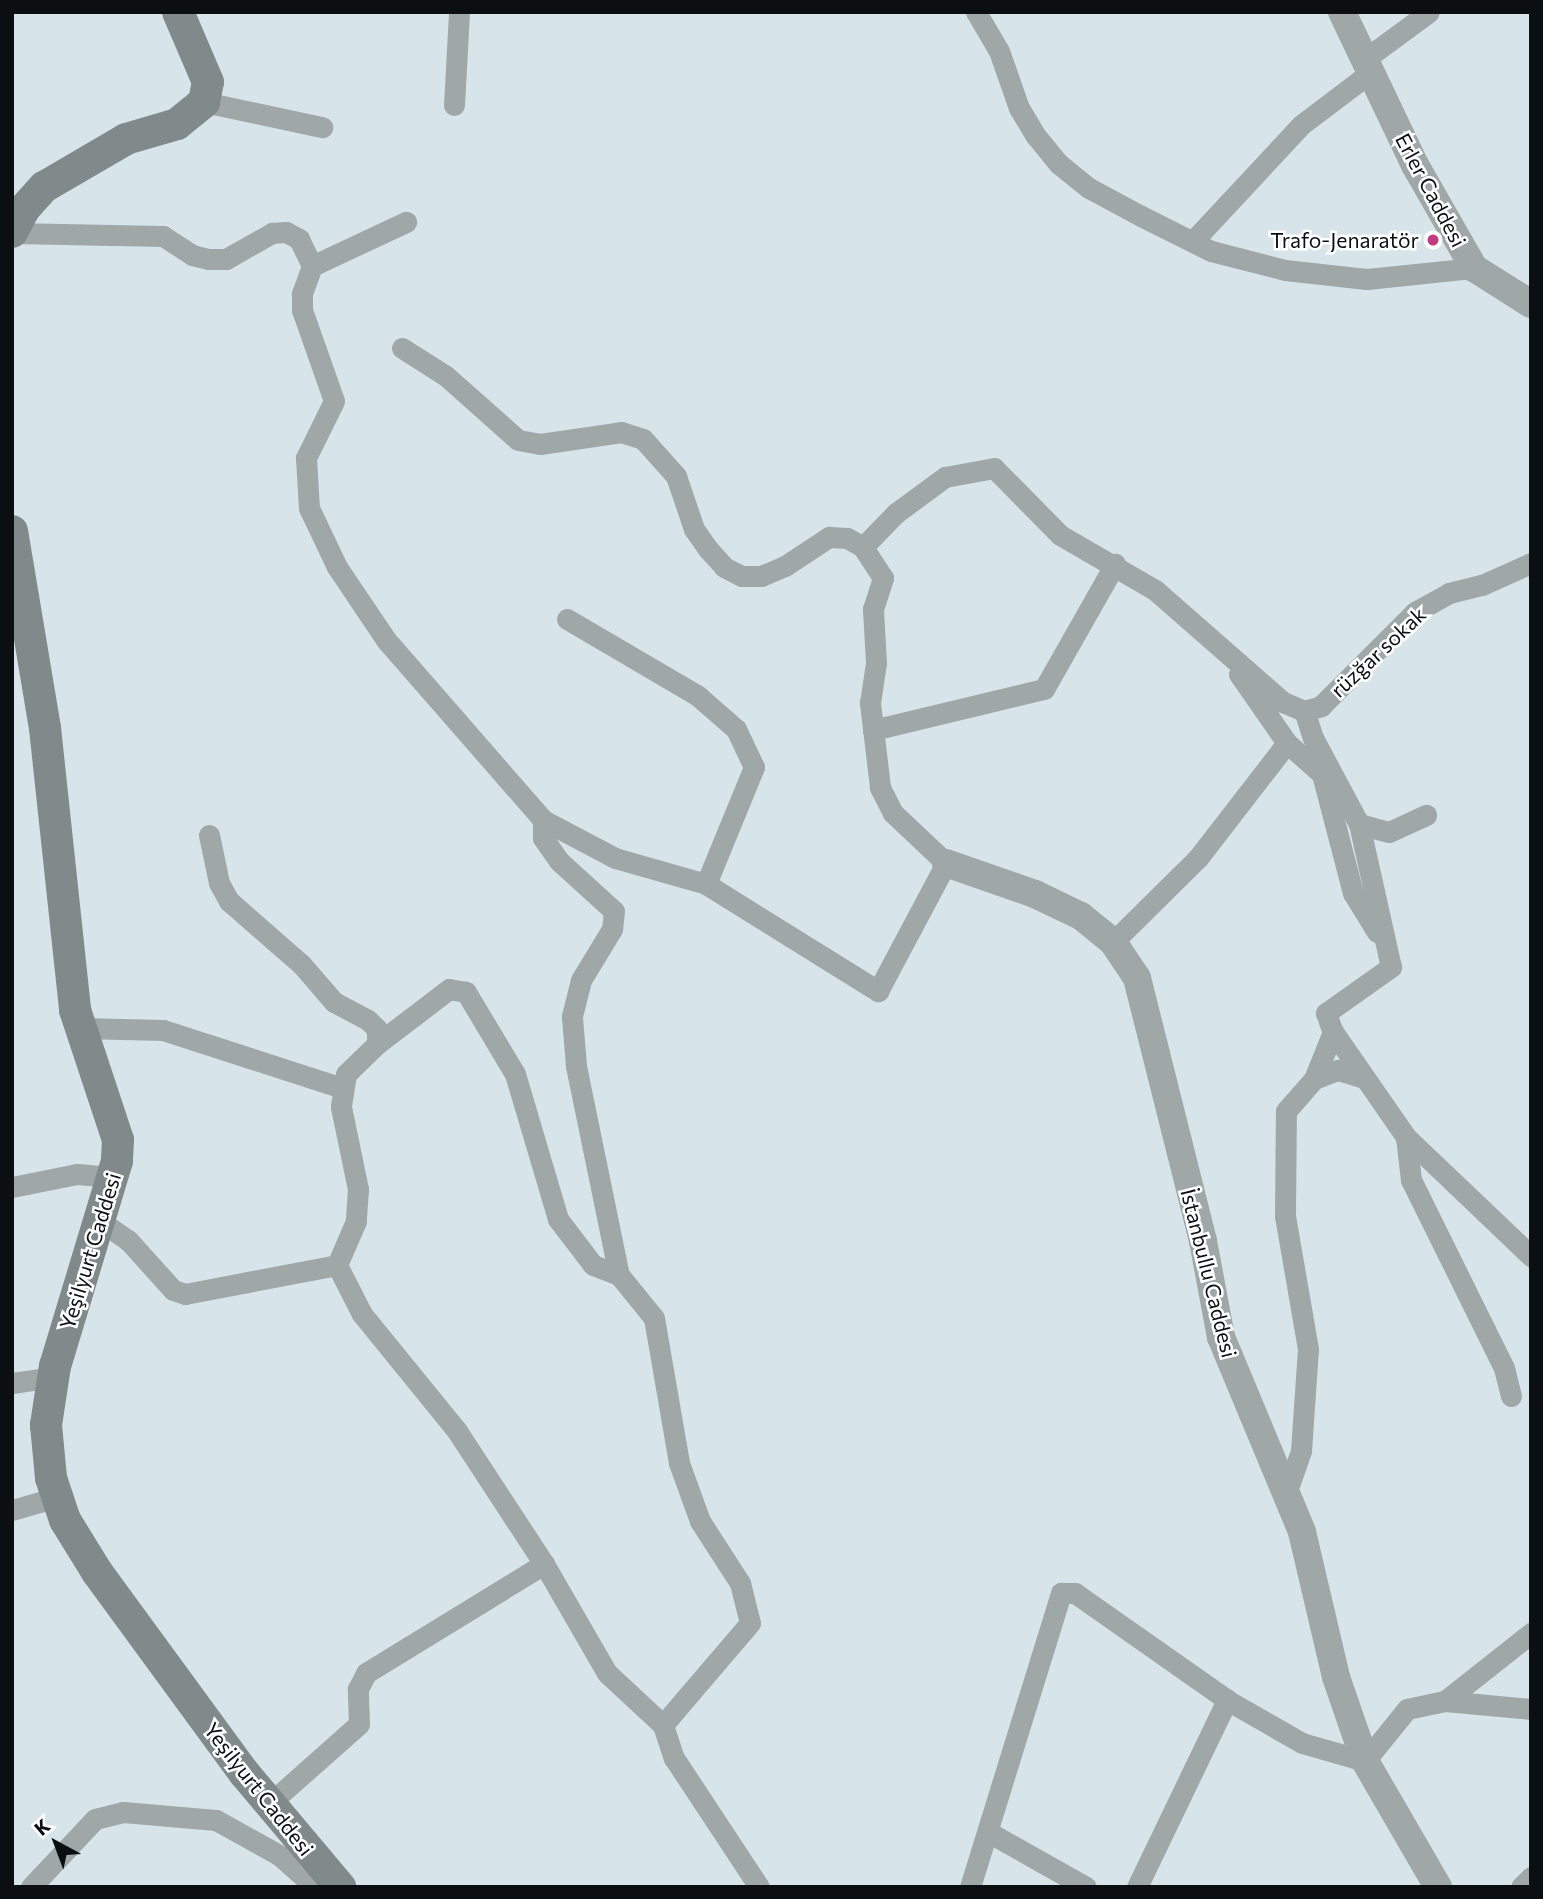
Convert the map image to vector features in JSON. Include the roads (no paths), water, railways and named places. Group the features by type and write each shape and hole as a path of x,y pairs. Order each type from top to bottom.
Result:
{"main road":[{"path":"12,232 24,209 44,187 126,139 177,124 204,102 208,82 177,12"},
{"name":"Yeşilyurt Caddesi","path":"12,531 45,728 56,862 81,1028 114,1119 117,1161 53,1377 47,1438 57,1497 65,1520 97,1572 270,1804 340,1887"}],"street":[{"path":"454,105 458,12"},
{"path":"976,12 999,51 1019,108 1059,164 1089,188 1233,259 1324,275 1367,279 1474,268"},
{"name":"Erler Caddesi","path":"1342,12 1433,200 1474,268 1531,304"},
{"path":"1193,241 1301,125 1429,12"},
{"path":"204,102 322,127"},
{"path":"312,265 406,222"},
{"path":"12,232 142,233 163,236 192,255 226,259 272,233 286,232 308,251 312,265 302,294 302,310 334,401 306,458 309,508 337,567 387,641 543,820 615,858 706,884 878,991 946,863 893,813 880,787 873,730 873,610 883,578 863,547 847,538 829,537 785,566 761,576 743,576 724,567 708,549 694,529 676,477 643,439 621,432 540,444 517,440 446,376 402,348"},
{"path":"863,547 896,513 944,477 994,468 1060,535 1155,590 1283,702 1304,711 1313,738 1359,824 1391,967 1326,1013 1333,1032 1406,1138 1531,1256"},
{"name":"rüzğar sokak","path":"1304,711 1321,706 1415,612 1449,593 1482,585 1531,564"},
{"path":"873,730 1044,689 1115,565"},
{"path":"12,613 29,640"},
{"path":"567,619 698,696 736,729 754,767 706,884"},
{"path":"1219,645 1287,743 1322,774 1353,893 1385,946"},
{"path":"1113,942 1198,858 1287,743"},
{"path":"1359,824 1388,832 1426,815"},
{"path":"543,820 543,838 559,861 614,911 612,929 581,980 572,1017 576,1066 619,1275 654,1318 679,1462 700,1521 740,1583 750,1623 663,1725"},
{"path":"209,835 219,883 229,901 302,965 334,1002 368,1020 377,1029 377,1044"},
{"name":"İstanbullu Caddesi","path":"946,863 1059,904 1113,942 1144,995 1203,1241 1221,1337 1287,1491 1311,1566 1336,1677 1364,1761 1438,1887"},
{"path":"337,1265 356,1221 358,1189 340,1087 346,1074 377,1044 449,989 466,992 515,1074 558,1219 593,1265 619,1275"},
{"path":"81,1028 163,1030 340,1087"},
{"path":"1287,1491 1301,1451 1308,1349 1286,1216 1286,1111 1314,1079 1333,1032"},
{"path":"1314,1079 1338,1070 1365,1078"},
{"path":"1406,1138 1411,1180 1504,1368 1511,1396"},
{"path":"12,1187 77,1174 112,1177"},
{"path":"99,1220 128,1240 173,1290 185,1294 337,1265"},
{"path":"337,1265 362,1314 457,1431 544,1564 607,1673 663,1725 674,1758 759,1887"},
{"path":"12,1383 53,1377"},
{"path":"12,1510 57,1497"},
{"path":"270,1804 359,1724 358,1689 366,1673 544,1564"},
{"path":"970,1887 990,1833 1060,1593 1075,1593 1227,1700 1302,1743 1364,1761 1407,1709 1445,1701 1531,1709"},
{"path":"1445,1701 1531,1633"},
{"path":"1137,1887 1227,1700"},
{"path":"31,1887 95,1819 123,1812 216,1820 279,1855 315,1887"},
{"path":"990,1833 1086,1887"},
{"path":"1521,1887 1531,1877"}],"place":[{"name":"Trafo-Jenaratör","path":"1433,240"}]}
